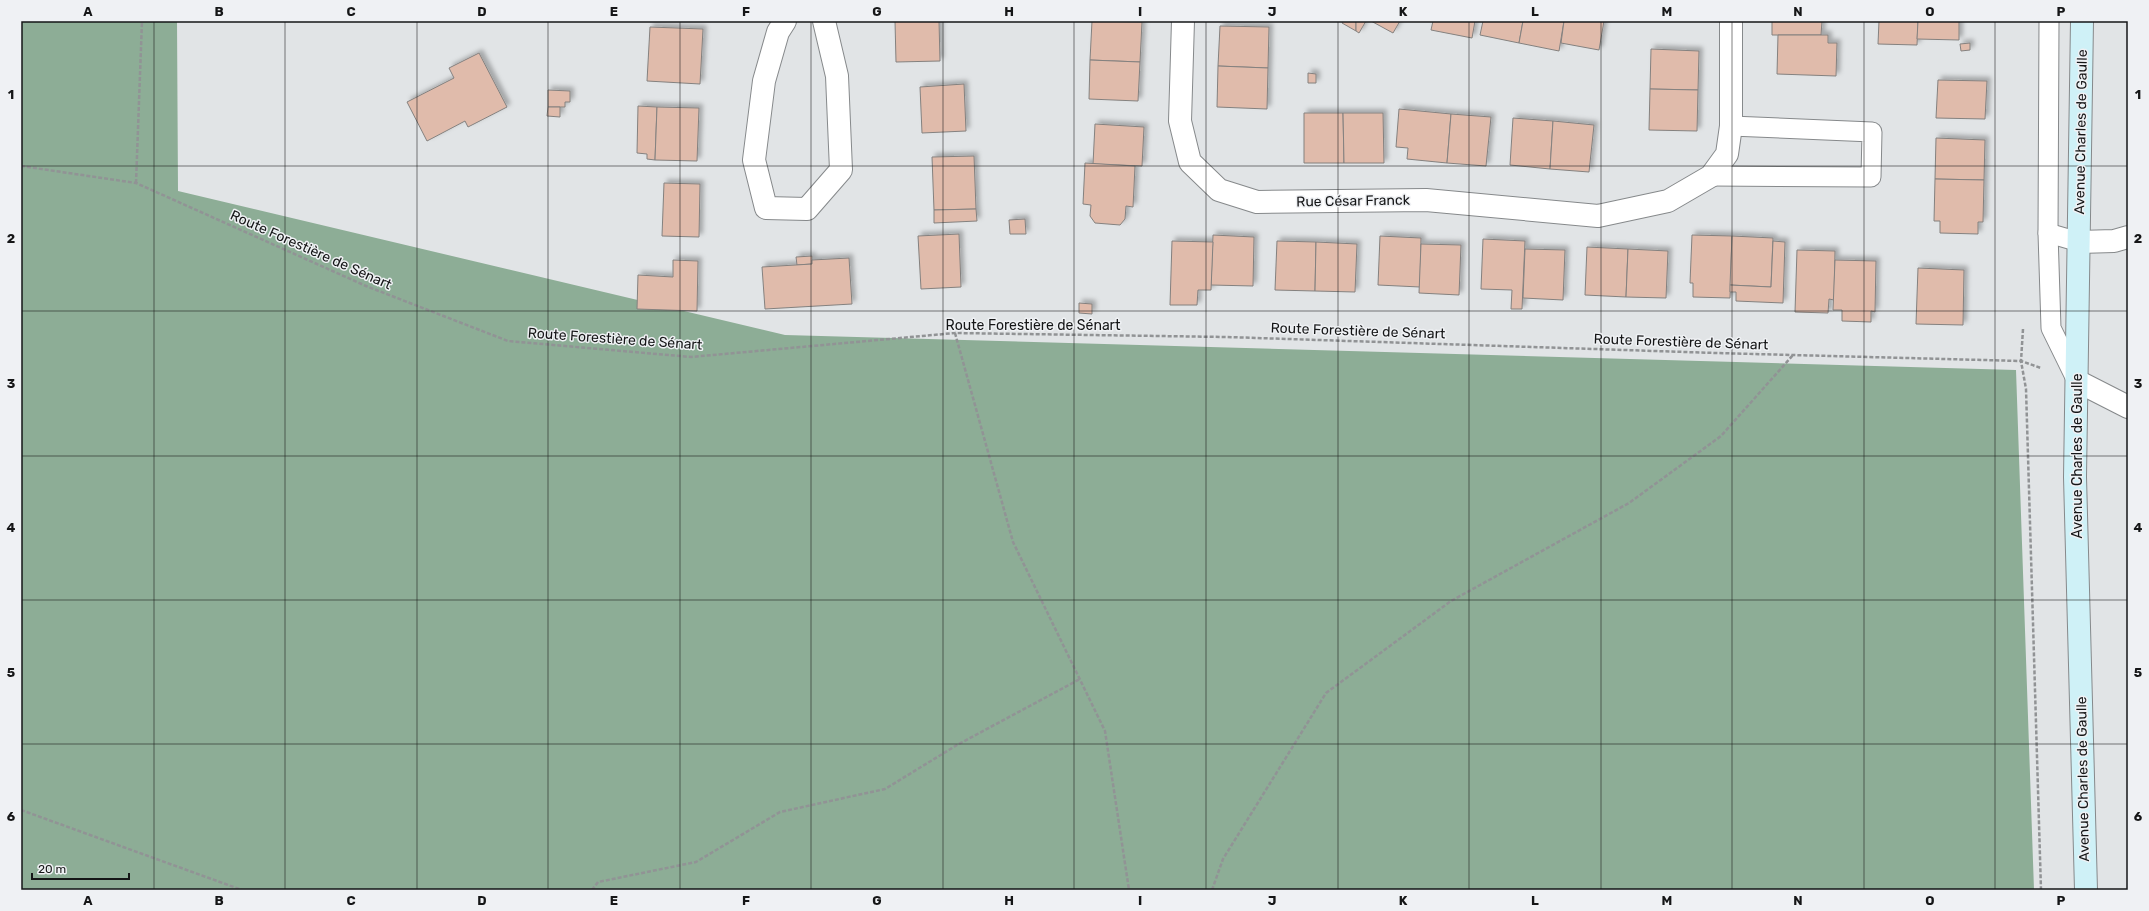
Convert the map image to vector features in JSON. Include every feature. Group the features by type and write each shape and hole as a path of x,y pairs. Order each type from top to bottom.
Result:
{"main road":[{"name":"Avenue Charles de Gaulle","path":"2082,21 2075,477 2086,890"}],"street":[{"path":"785,21 778,32 764,81 754,160 766,208 807,209 841,170 837,76 824,21"},
{"name":"Rue César Franck","path":"1183,21 1180,121 1190,162 1219,190 1256,202 1426,200 1598,216 1668,202 1711,176"},
{"path":"1711,176 1726,154 1731,126 1731,21"},
{"path":"2079,242 2114,241 2128,237"},
{"path":"2077,381 2128,406"}],"lane":[{"path":"2050,21 2048,233 2051,328 2077,381"},
{"path":"1711,176 1871,177 1872,132 1731,126"},
{"path":"2048,233 2079,242"}],"path":[{"path":"136,183 142,21"},
{"name":"Route Forestière de Sénart","path":"21,166 136,183 366,286 508,341 691,357 955,333 1227,336 2021,361 2077,381"},
{"path":"2023,321 2021,361 2026,397 2041,890"},
{"path":"955,333 1013,542 1105,731 1129,890"},
{"path":"1212,890 1223,859 1326,693 1451,601 1629,503 1722,436 1793,355"},
{"path":"592,890 598,882 696,862 780,812 885,789 957,746 1080,679"},
{"path":"21,810 242,890"}],"green space":[{"path":"21,21 177,21 178,191 785,335 2016,370 2034,890 21,890"}],"building":[{"path":"895,21 939,21 940,61 896,62"},
{"path":"1092,21 1142,22 1140,62 1090,60"},
{"path":"1343,21 1356,21 1356,31 1342,23"},
{"path":"1356,21 1366,21 1359,33 1356,31"},
{"path":"1371,21 1400,21 1393,33"},
{"path":"1433,21 1475,21 1472,38 1431,30"},
{"path":"1483,21 1523,21 1519,43 1480,35"},
{"path":"1523,21 1564,21 1559,51 1519,43"},
{"path":"1564,21 1604,21 1599,50 1561,43"},
{"path":"1772,21 1822,21 1821,35 1772,35"},
{"path":"1879,21 1918,21 1917,45 1878,44"},
{"path":"1918,21 1959,21 1959,40 1917,39"},
{"path":"1220,26 1269,27 1268,68 1218,66"},
{"path":"650,27 703,29 700,84 647,81"},
{"path":"1778,35 1828,35 1828,43 1837,43 1836,76 1777,74"},
{"path":"1970,43 1970,50 1961,51 1960,44"},
{"path":"1651,49 1699,51 1698,90 1650,89"},
{"path":"479,53 507,107 468,127 465,121 427,141 407,102 454,78 449,68"},
{"path":"1090,60 1140,62 1138,101 1089,99"},
{"path":"1218,66 1268,68 1267,109 1217,107"},
{"path":"1308,73 1316,74 1316,83 1308,83"},
{"path":"1938,80 1987,81 1985,119 1936,118"},
{"path":"964,84 966,131 922,133 920,87"},
{"path":"1650,89 1698,90 1697,131 1649,130"},
{"path":"548,90 570,91 570,102 565,102 565,107 548,107"},
{"path":"638,106 657,107 655,160 647,159 647,154 637,153"},
{"path":"548,107 560,107 560,117 547,116"},
{"path":"657,107 699,108 697,161 655,160"},
{"path":"1399,109 1451,114 1447,163 1407,159 1408,148 1396,147"},
{"path":"1304,113 1343,113 1344,163 1304,163"},
{"path":"1343,113 1383,113 1384,163 1344,163"},
{"path":"1451,114 1491,117 1486,166 1447,163"},
{"path":"1513,118 1553,121 1550,169 1510,165"},
{"path":"1553,121 1594,125 1589,172 1550,169"},
{"path":"1095,124 1144,127 1142,166 1093,164"},
{"path":"1936,138 1985,140 1984,180 1935,179"},
{"path":"974,156 976,209 934,210 932,157"},
{"path":"1085,163 1135,166 1133,207 1126,206 1125,219 1120,225 1095,223 1090,216 1091,205 1083,204"},
{"path":"1935,179 1984,180 1983,222 1978,222 1978,234 1940,233 1940,221 1934,221"},
{"path":"664,183 700,184 699,237 662,236"},
{"path":"976,209 977,221 934,223 934,210"},
{"path":"1025,219 1026,234 1010,234 1009,220"},
{"path":"959,234 961,287 921,289 918,236"},
{"path":"1213,235 1254,237 1253,286 1211,285"},
{"path":"1692,235 1732,236 1730,298 1693,297 1693,283 1690,283"},
{"path":"1380,236 1421,238 1420,287 1378,285"},
{"path":"1732,236 1773,238 1771,287 1730,285"},
{"path":"1483,239 1525,241 1522,309 1511,309 1512,290 1481,289"},
{"path":"1172,241 1213,242 1211,290 1198,290 1197,305 1170,305"},
{"path":"1277,241 1316,242 1315,291 1275,290"},
{"path":"1773,241 1785,242 1783,303 1736,301 1736,292 1730,292 1730,285 1771,287"},
{"path":"1316,242 1357,244 1355,292 1315,291"},
{"path":"1421,244 1461,245 1459,295 1419,293"},
{"path":"1587,247 1628,249 1626,297 1585,295"},
{"path":"1525,249 1565,250 1563,300 1523,298"},
{"path":"1628,249 1668,251 1666,298 1626,297"},
{"path":"1797,250 1835,251 1834,300 1829,299 1828,313 1795,312"},
{"path":"812,256 812,264 797,265 796,257"},
{"path":"849,258 852,304 765,309 762,267 812,264 812,260"},
{"path":"673,260 698,261 697,311 637,309 638,275 673,277"},
{"path":"1835,260 1876,261 1875,312 1871,311 1871,322 1842,321 1842,310 1833,310"},
{"path":"1918,268 1964,270 1963,325 1916,324"},
{"path":"1079,303 1092,304 1092,314 1079,313"}]}
